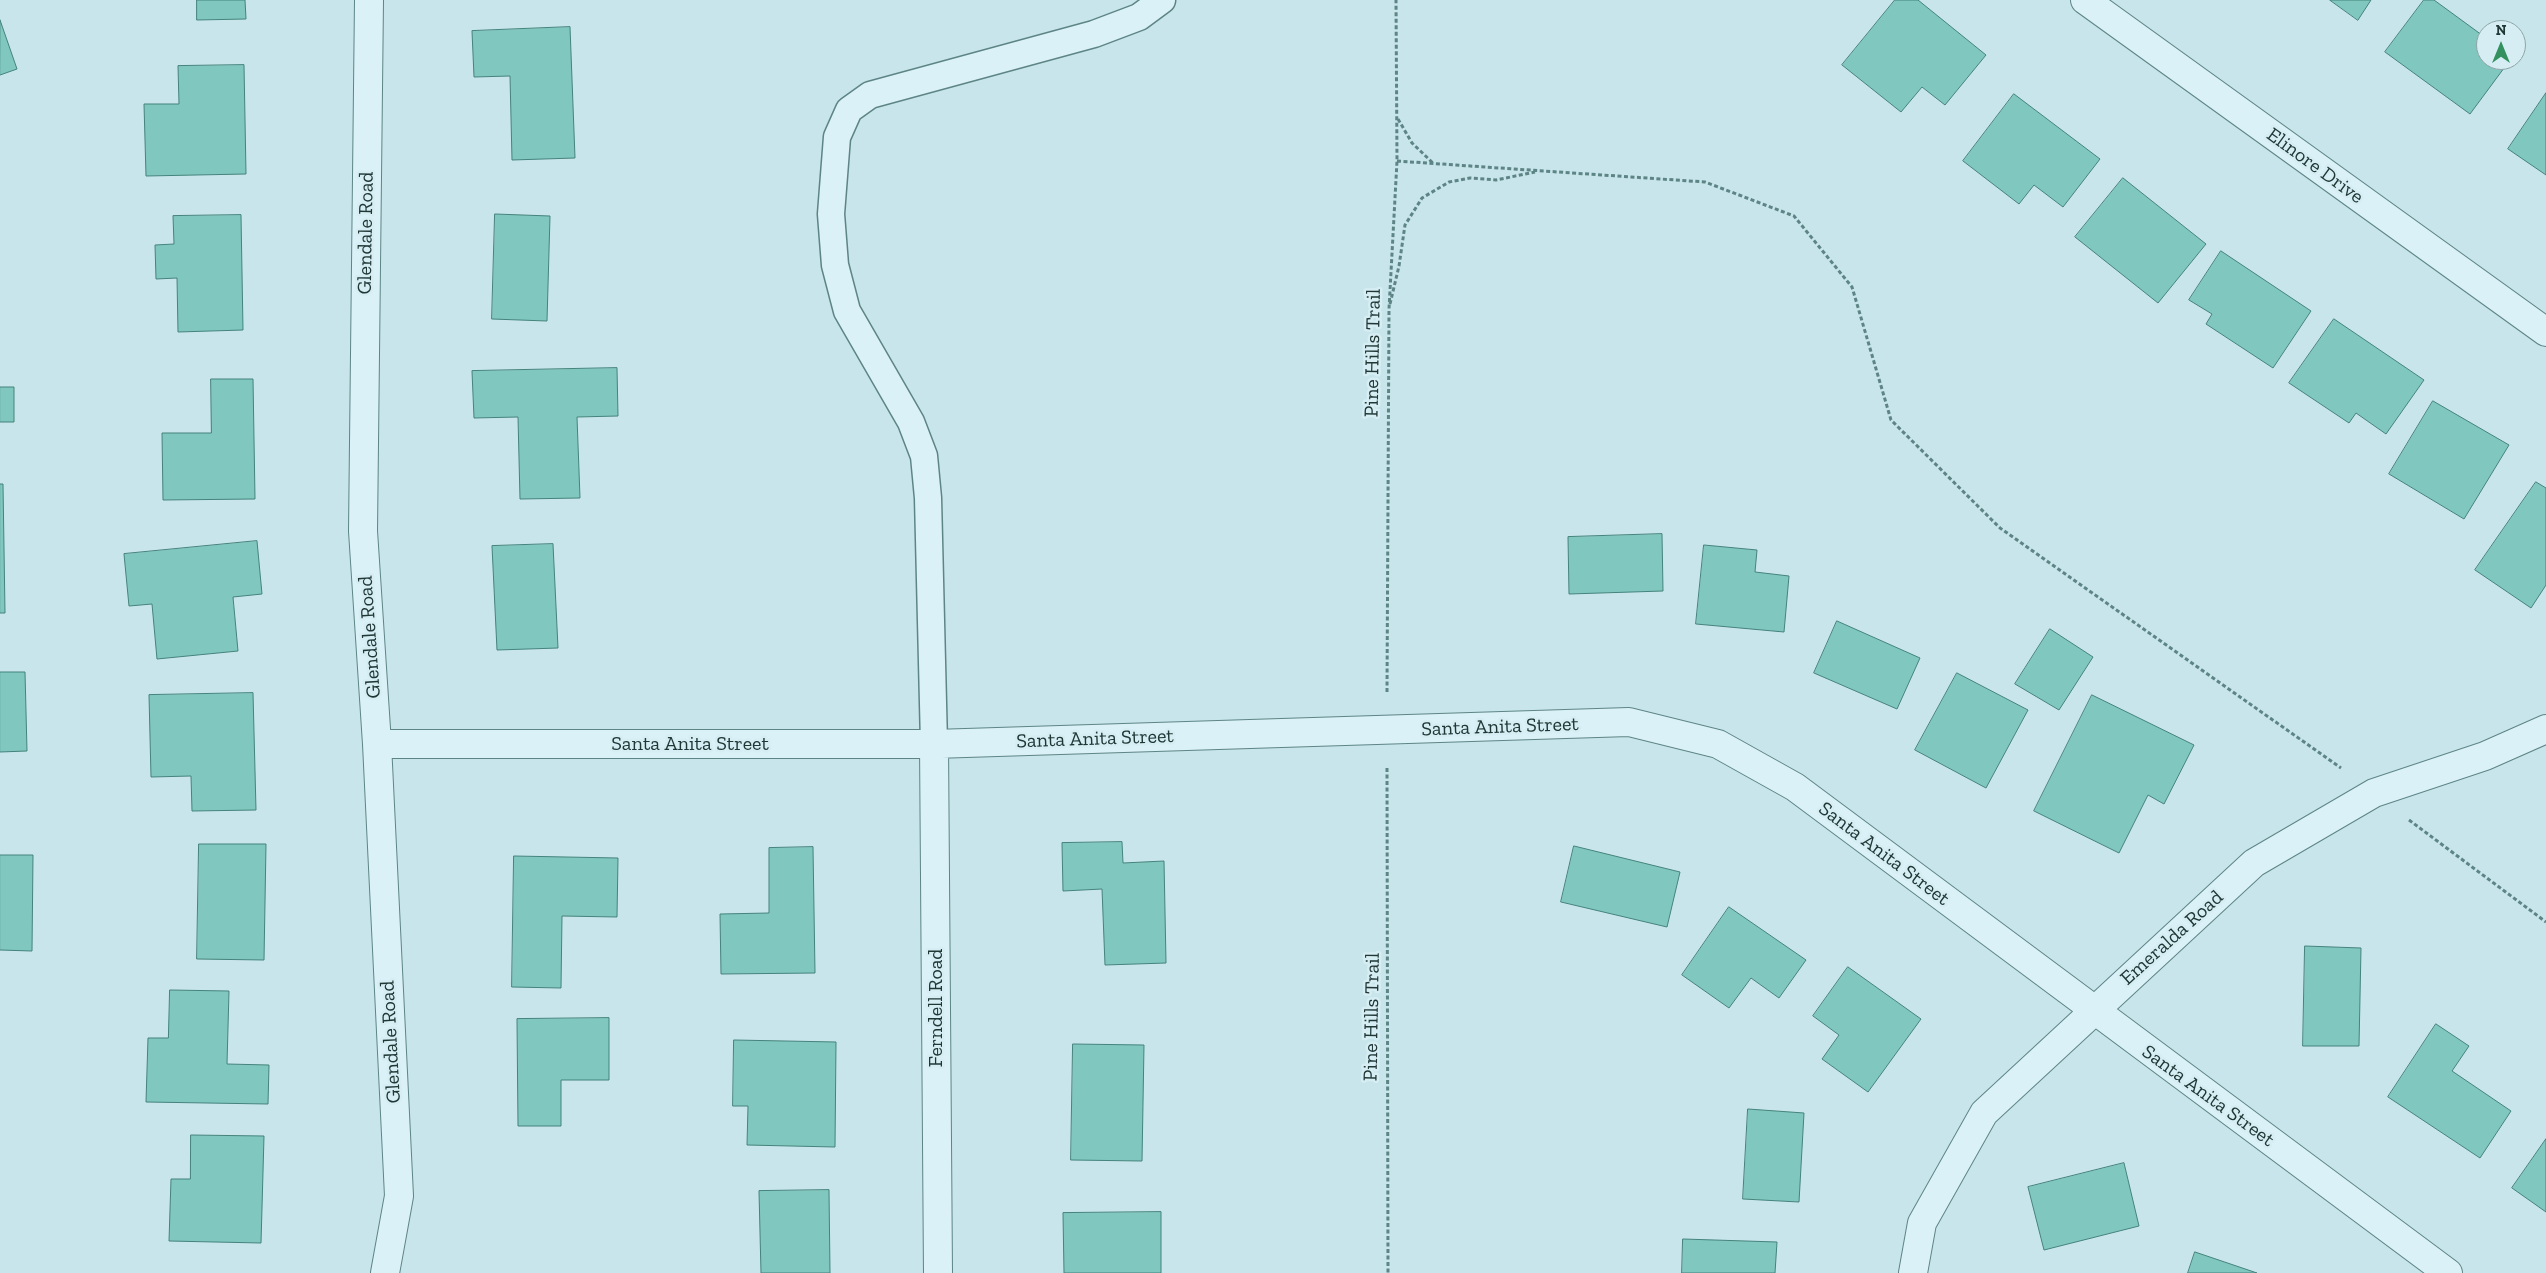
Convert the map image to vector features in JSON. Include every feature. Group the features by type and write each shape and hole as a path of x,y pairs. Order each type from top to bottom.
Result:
{"street":[{"name":"Glendale Road","path":"369,0 363,532 377,744 399,1196 385,1273"},
{"name":"Elinore Drive","path":"2084,0 2546,332"},
{"name":"Santa Anita Street","path":"377,744 934,744 1629,722 1718,744 1795,788 2448,1273"},
{"name":"Emeralda Road","path":"1912,1273 1922,1223 1984,1113 2093,1010 2254,863 2374,793 2485,756 2546,729"},
{"name":"Ferndell Road","path":"934,744 938,1273"}],"lane":[{"path":"934,744 928,498 924,456 911,422 847,311 834,265 831,214 837,136 849,110 870,95 1094,34 1139,17 1162,0"}],"path":[{"name":"Pine Hills Trail","path":"1387,697 1388,309 1397,161 1396,0"},
{"path":"1397,118 1412,143 1434,164"},
{"path":"1397,161 1705,182 1794,216 1852,287 1892,420 2000,528 2345,771"},
{"path":"1388,309 1400,266 1405,225 1422,198 1449,182 1470,178 1496,180 1540,171"},
{"name":"Pine Hills Trail","path":"1387,762 1388,1273"},
{"path":"2404,816 2546,922"}],"building":[{"path":"197,0 245,0 246,19 197,20"},
{"path":"1895,0 1918,0 1986,55 1945,105 1922,87 1901,112 1842,65"},
{"path":"2330,0 2371,0 2358,20"},
{"path":"2424,0 2434,0 2476,31 2476,70 2503,70 2470,114 2385,52"},
{"path":"0,20 17,69 0,75"},
{"path":"570,27 575,158 512,160 510,76 474,77 472,31"},
{"path":"244,65 246,174 146,176 144,104 179,104 178,66"},
{"path":"2546,93 2546,175 2508,149"},
{"path":"2014,94 2100,159 2063,207 2034,185 2019,204 1963,161"},
{"path":"2123,178 2206,244 2158,303 2075,237"},
{"path":"495,214 550,216 547,321 492,319"},
{"path":"241,215 243,330 178,332 177,278 156,279 155,245 174,244 173,216"},
{"path":"2221,251 2311,311 2273,368 2206,324 2212,314 2189,300"},
{"path":"2334,319 2424,380 2386,434 2356,413 2349,423 2289,383"},
{"path":"617,368 618,416 577,417 580,498 520,499 518,417 474,418 472,371"},
{"path":"211,379 253,379 255,499 163,500 162,433 211,433"},
{"path":"0,387 14,387 14,422 0,422"},
{"path":"2433,401 2509,445 2464,519 2389,474"},
{"path":"2536,482 2546,488 2546,585 2531,608 2475,570"},
{"path":"0,484 3,484 5,613 0,613"},
{"path":"1662,534 1663,591 1569,594 1568,537"},
{"path":"257,541 262,594 233,597 238,651 157,659 152,604 129,606 124,554"},
{"path":"553,544 558,648 497,650 492,546"},
{"path":"1704,545 1757,550 1755,572 1789,576 1784,632 1696,624"},
{"path":"1837,621 1920,658 1897,709 1814,673"},
{"path":"2050,629 2093,657 2059,710 2015,684"},
{"path":"0,672 25,672 27,751 0,752"},
{"path":"1957,673 2028,710 1986,788 1915,750"},
{"path":"253,693 256,810 192,811 191,776 151,777 149,695"},
{"path":"2092,695 2194,745 2164,804 2148,795 2119,853 2034,811"},
{"path":"1122,842 1123,863 1164,861 1166,963 1105,965 1102,889 1063,891 1062,843"},
{"path":"199,844 266,844 264,960 197,959"},
{"path":"1574,846 1680,872 1667,927 1561,902"},
{"path":"813,847 815,973 721,974 720,914 769,913 769,848"},
{"path":"0,855 33,855 32,951 0,950"},
{"path":"514,856 618,858 617,917 562,916 561,988 512,987"},
{"path":"1729,907 1806,960 1779,998 1751,978 1729,1008 1682,975"},
{"path":"2305,946 2361,948 2359,1046 2303,1046"},
{"path":"1848,967 1921,1019 1868,1092 1822,1059 1839,1035 1813,1016"},
{"path":"170,990 229,991 227,1064 269,1065 268,1104 146,1102 148,1038 168,1038"},
{"path":"609,1018 609,1080 561,1080 561,1126 518,1126 517,1019"},
{"path":"2436,1024 2469,1046 2452,1071 2511,1111 2480,1158 2388,1097"},
{"path":"734,1040 836,1042 835,1147 747,1145 748,1106 733,1106"},
{"path":"1073,1044 1144,1045 1142,1161 1071,1160"},
{"path":"1748,1109 1804,1113 1799,1202 1743,1199"},
{"path":"191,1135 264,1136 261,1243 169,1241 171,1179 190,1179"},
{"path":"2546,1139 2546,1212 2512,1188"},
{"path":"2124,1163 2139,1226 2044,1250 2028,1187"},
{"path":"829,1190 830,1273 761,1273 759,1191"},
{"path":"1161,1212 1161,1273 1064,1273 1063,1213"},
{"path":"1683,1239 1777,1242 1775,1273 1682,1273"},
{"path":"2195,1252 2257,1273 2188,1273"}]}
